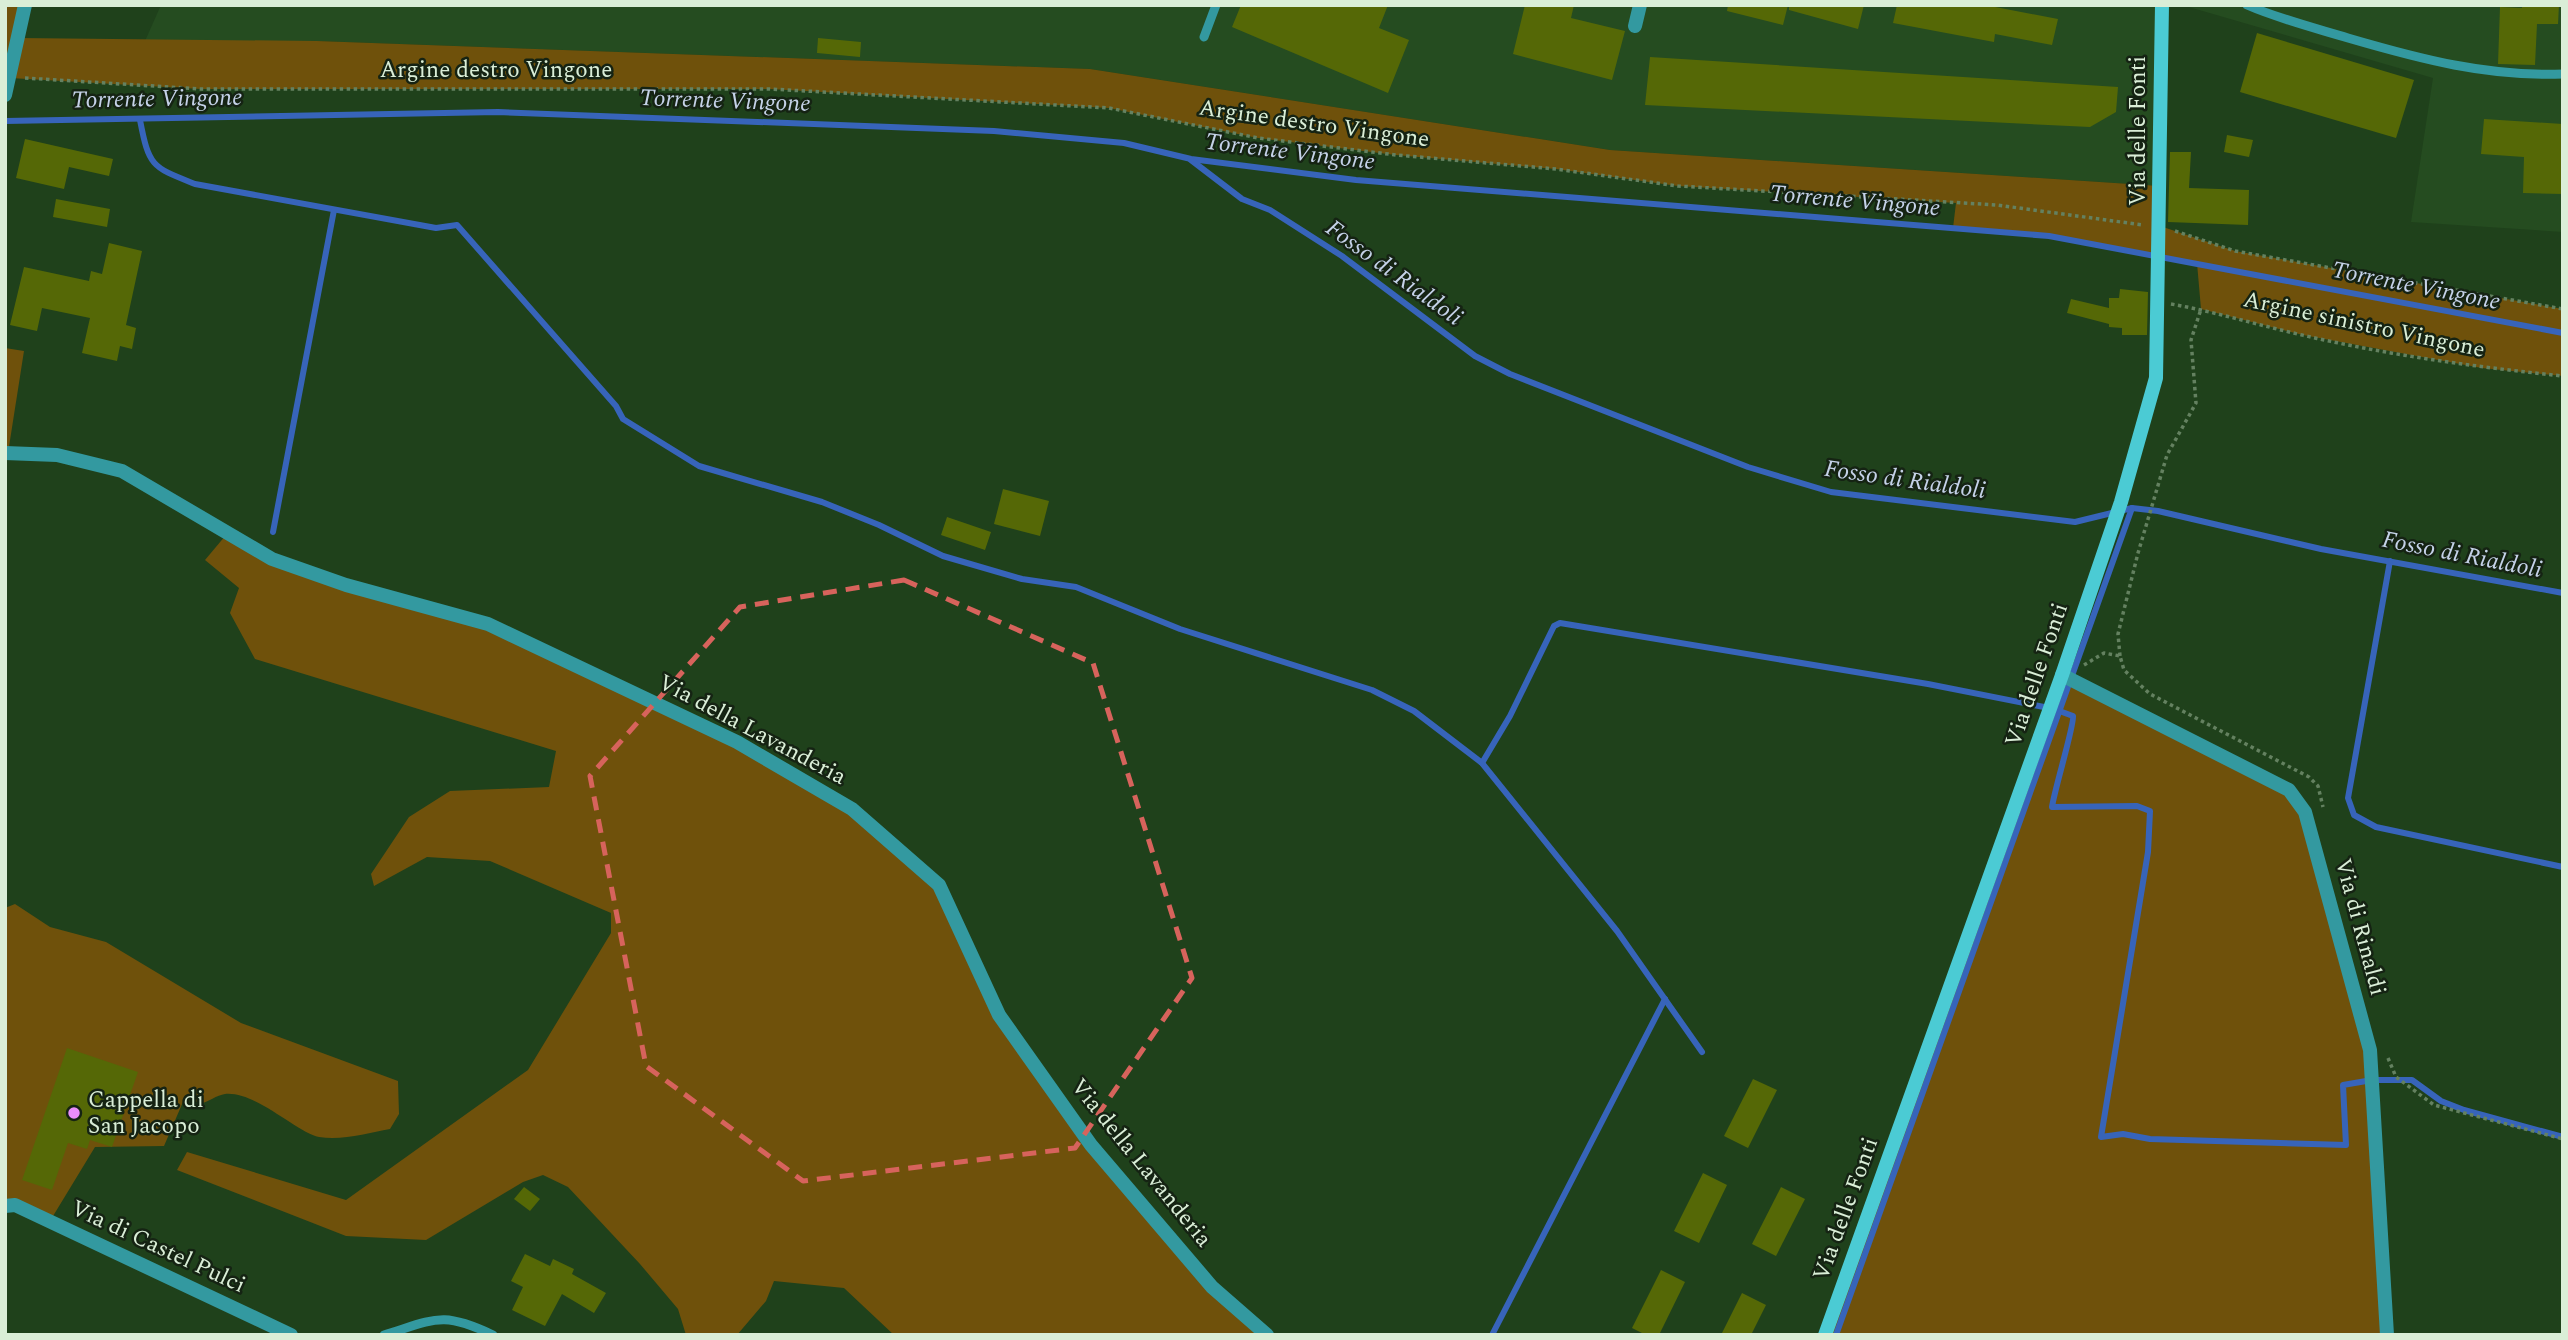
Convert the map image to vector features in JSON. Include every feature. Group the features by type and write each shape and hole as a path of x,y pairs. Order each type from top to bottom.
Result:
{"street":[{"path":"7,87 24,5"},
{"path":"1635,26 1640,5"},
{"name":"Via delle Fonti","path":"1825,1335 2062,675 2121,502 2156,378 2162,5"},
{"name":"Via della Lavanderia","path":"5,453 57,455 122,471 272,559 346,585 488,624 737,742 852,809 939,885 999,1015 1091,1145 1212,1287 1266,1335"},
{"name":"Via di Rinaldi","path":"2062,675 2289,790 2305,812 2370,1050 2387,1335"},
{"name":"Via di Castel Pulci","path":"5,1206 15,1205 291,1335"}],"lane":[{"path":"1204,37 1216,5"},
{"path":"2247,5 2423,60 2474,71 2527,76 2563,74"},
{"path":"384,1335 432,1320 453,1318 493,1335"}],"path":[{"name":"Argine destro Vingone","path":"7,87 770,89 1109,108 1258,138 1396,155 1556,169 1678,186 1997,205 2160,231 2235,251 2563,309"},
{"name":"Argine sinistro Vingone","path":"2159,302 2200,309 2302,335 2482,368 2563,376"},
{"path":"2120,656 2118,634 2121,620 2167,455 2196,403 2191,340 2200,309"}],"highlighted area":[{"path":"904,580 1093,663 1192,978 1075,1148 803,1181 646,1066 590,776 740,607"}],"shaded area":[{"path":"5,5 25,5 18,38 317,41 1090,69 1610,150 2160,186 2160,226 2235,251 2563,309 2563,376 2482,368 2303,335 2201,309 2197,263 2049,236 1953,228 1956,203 1678,186 1556,169 1396,155 1258,138 1109,108 770,89 201,89 10,78 5,95"},
{"path":"161,5 2162,5 2160,186 1610,150 1090,69 317,41 145,41"},
{"path":"2182,5 2563,5 2563,232 2411,222 2433,78"},
{"path":"5,348 24,351 8,453 5,453"},
{"path":"226,535 272,559 488,624 737,742 852,809 939,885 999,1015 1091,1145 1212,1287 1267,1335 894,1335 844,1288 774,1281 766,1301 737,1335 686,1335 678,1309 640,1264 568,1187 543,1175 523,1182 426,1240 346,1236 177,1170 187,1152 346,1200 528,1070 611,933 611,913 490,861 427,857 374,886 371,874 409,817 450,791 549,787 556,751 255,659 230,613 239,588 205,560"},
{"path":"2062,675 2289,790 2305,812 2370,1050 2387,1335 1825,1335"},
{"path":"15,904 50,927 106,942 241,1023 398,1081 399,1114 390,1129 328,1138 310,1134 263,1105 237,1095 225,1094 200,1104 186,1095 164,1146 95,1147 50,1221 5,1206 5,908"}],"building":[{"path":"1241,5 1388,5 1379,28 1409,40 1388,93 1232,27"},
{"path":"1525,5 1574,5 1571,18 1625,31 1612,80 1513,54"},
{"path":"1728,5 1788,5 1783,25 1727,11"},
{"path":"1789,5 1864,5 1858,29 1789,10"},
{"path":"1897,5 1985,5 2058,19 2052,45 1995,34 1994,42 1893,23"},
{"path":"2522,5 2559,5 2558,24 2537,24 2535,65 2498,64 2500,7 2522,8"},
{"path":"2257,33 2414,80 2396,138 2240,92"},
{"path":"818,38 861,42 860,57 817,53"},
{"path":"1650,57 2118,87 2116,112 2090,127 1645,105"},
{"path":"2484,119 2563,124 2563,194 2523,193 2524,157 2481,154"},
{"path":"2227,135 2253,140 2249,157 2224,152"},
{"path":"25,139 113,159 109,176 69,167 64,189 16,178"},
{"path":"2170,152 2191,152 2189,188 2249,190 2248,225 2168,222"},
{"path":"56,199 110,209 107,227 53,217"},
{"path":"109,243 142,251 126,325 136,328 132,349 120,346 117,361 82,353 90,318 42,308 37,331 10,325 24,267 89,281 91,271 102,274"},
{"path":"2120,289 2148,292 2147,335 2122,335 2122,328 2109,327 2109,324 2067,313 2071,299 2109,308 2109,298 2119,298"},
{"path":"1003,489 1049,501 1040,536 994,524"},
{"path":"947,517 991,532 985,550 941,535"},
{"path":"67,1048 138,1072 112,1147 90,1140 87,1149 68,1143 52,1190 22,1180"},
{"path":"1753,1079 1777,1090 1748,1148 1724,1136"},
{"path":"1703,1173 1727,1185 1699,1243 1674,1231"},
{"path":"524,1187 540,1199 530,1211 514,1199"},
{"path":"1781,1187 1805,1199 1776,1256 1752,1244"},
{"path":"525,1254 550,1266 553,1259 574,1269 572,1274 606,1293 594,1313 562,1294 545,1326 512,1310 523,1287 511,1281"},
{"path":"1661,1270 1685,1282 1659,1335 1646,1335 1632,1328"},
{"path":"1742,1293 1766,1305 1751,1335 1721,1335"}],"waterway":[{"name":"Torrente Vingone","path":"5,121 498,112 994,131 1124,143 1191,159 1356,180 2049,236 2563,333"},
{"path":"140,120 146,147 155,163 161,169 195,184 436,228 457,225 616,406 623,419 699,466 822,502 879,525 943,556 1022,579 1076,587 1180,629 1372,690 1414,711 1482,763 1617,931 1702,1052"},
{"name":"Fosso di Rialdoli","path":"1191,160 1242,199 1270,210 1342,256 1475,356 1510,374 1748,467 1831,492 2075,522 2132,508 2158,511 2321,549 2563,593"},
{"path":"273,532 334,210"},
{"path":"1836,1335 2132,508"},
{"path":"2390,561 2348,798 2354,815 2376,827 2563,867"},
{"path":"1482,763 1510,716 1554,626 1560,623 1928,684 2054,709 2073,716 2052,807 2137,806 2150,811 2148,852 2101,1137 2123,1134 2150,1139 2346,1145 2343,1085 2372,1080 2412,1080 2441,1101 2464,1110 2563,1137"},
{"path":"1492,1335 1665,999"}],"place":[{"name":"Cappella di San Jacopo","path":"74,1113"}]}
